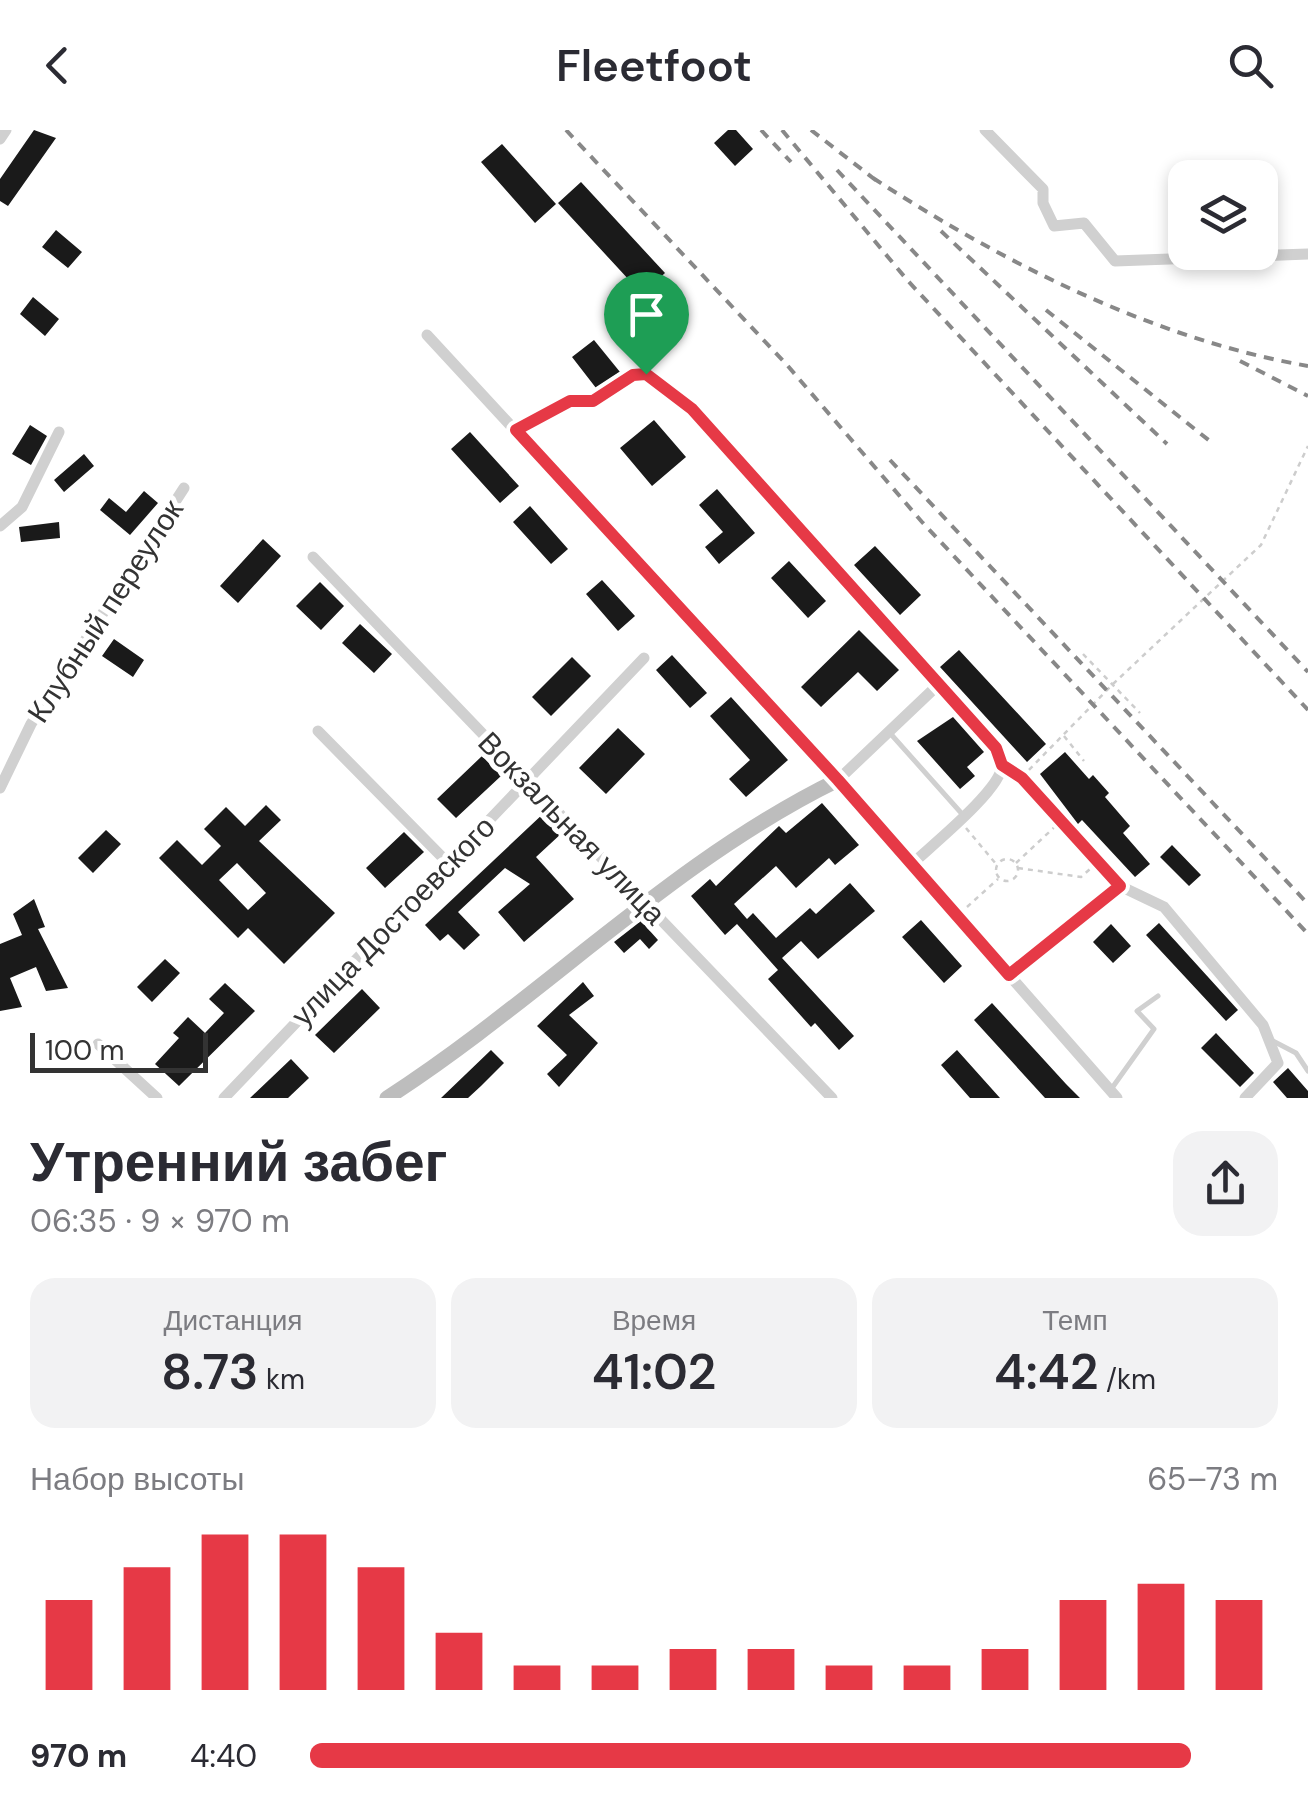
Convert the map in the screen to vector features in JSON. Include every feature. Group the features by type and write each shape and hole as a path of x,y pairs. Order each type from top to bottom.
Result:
{"main road":[{"path":"387,1098 444,1061 742,833 838,780"}],"street":[{"path":"0,138 6,130"},
{"path":"985,130 1044,189 1042,203 1054,226 1084,223 1115,261 1308,254"},
{"path":"426,335 838,780 1113,1094"},
{"path":"516,430 570,401 593,401 633,375 656,377 692,409 996,748 1002,765 995,784 912,864"},
{"path":"0,526 22,507 59,432"},
{"name":"Клубный переулок","path":"0,788 31,724 184,488"},
{"name":"Вокзальная улица","path":"313,556 832,1098"},
{"name":"улица Достоевского","path":"224,1098 446,861 528,782 644,658"},
{"path":"838,780 939,684"},
{"path":"318,732 446,861"},
{"path":"1009,975 1120,886 1164,907 1263,1025 1269,1039 1278,1062 1245,1098"},
{"path":"98,1044 157,1098"}],"lane":[{"path":"888,732 961,817"},
{"path":"1113,1094 1154,1029 1138,1011 1158,996"},
{"path":"1269,1039 1296,1053 1308,1071"}],"path":[{"path":"1022,778 1113,684 1261,546 1308,446"},
{"path":"1083,654 1140,714"},
{"path":"1064,734 1084,761"},
{"path":"1002,765 1022,778 1120,886"},
{"path":"961,817 997,865 999,878"},
{"path":"1016,862 1061,821"},
{"path":"997,865 1006,859 1016,862"},
{"path":"999,878 1011,881 1018,868 1016,862"},
{"path":"1018,868 1081,877 1098,862"},
{"path":"958,916 999,878"}],"building":[{"path":"34,130 56,138 8,206 0,201 0,179"},
{"path":"728,130 736,130 753,149 735,166 714,143"},
{"path":"502,144 556,204 535,223 481,162"},
{"path":"581,182 665,273 642,294 558,203"},
{"path":"56,230 82,252 68,268 42,247"},
{"path":"33,297 59,319 45,336 20,314"},
{"path":"594,340 620,372 596,388 572,357"},
{"path":"654,420 686,457 652,486 620,448"},
{"path":"30,425 47,436 31,465 12,454"},
{"path":"470,432 519,486 500,503 451,449"},
{"path":"84,454 94,466 64,492 54,480"},
{"path":"717,489 755,533 719,564 705,547 723,532 699,505"},
{"path":"144,491 158,503 130,535 100,510 109,498 126,512"},
{"path":"530,506 568,549 551,564 513,522"},
{"path":"59,522 60,538 21,542 19,527"},
{"path":"263,539 281,556 238,603 220,586"},
{"path":"875,546 921,595 900,615 854,565"},
{"path":"789,561 826,601 808,618 771,578"},
{"path":"602,580 635,616 618,631 586,594"},
{"path":"320,582 344,606 321,630 296,606"},
{"path":"360,624 392,654 374,673 342,643"},
{"path":"859,630 899,670 877,691 858,672 821,707 801,687"},
{"path":"114,639 144,660 133,677 102,656"},
{"path":"959,650 1046,744 1027,762 940,667"},
{"path":"672,655 707,693 690,708 656,670"},
{"path":"572,657 591,676 551,716 532,697"},
{"path":"731,697 788,760 746,797 729,779 750,760 710,716"},
{"path":"953,717 984,752 967,767 975,776 960,789 917,741"},
{"path":"618,728 645,754 606,794 579,768"},
{"path":"1065,752 1089,779 1093,775 1109,793 1105,797 1130,826 1123,833 1150,864 1135,877 1082,820 1078,824 1040,774"},
{"path":"482,756 501,776 456,818 437,799"},
{"path":"822,803 859,845 835,865 829,858 796,888 776,866 734,904 747,919 753,913 776,938 810,908 816,914 850,883 875,911 818,959 801,941 782,958 854,1036 839,1050 815,1023 811,1027 768,979 778,970 737,924 725,935 691,896 710,879 716,886 779,826 786,833"},
{"path":"266,805 281,820 259,841 335,913 284,964 248,928 238,938 159,858 177,840 202,865 221,846 204,829 226,807 245,826","holes":["237,863 266,893 248,910 219,880"]},
{"path":"545,812 563,832 536,857 574,899 524,942 498,912 530,884 505,868 458,912 480,935 464,950 448,934 440,941 425,925"},
{"path":"106,830 121,844 93,873 78,858"},
{"path":"404,832 424,852 385,888 366,868"},
{"path":"1172,845 1201,875 1189,886 1160,857"},
{"path":"34,899 45,927 38,929 68,988 46,991 36,967 10,978 22,1007 0,1011 0,944 22,935 13,914"},
{"path":"921,920 962,966 944,983 902,937"},
{"path":"641,921 658,940 649,949 640,939 624,953 614,942"},
{"path":"1159,923 1238,1010 1226,1021 1146,935"},
{"path":"1111,924 1131,946 1113,963 1093,942"},
{"path":"165,959 180,973 152,1002 137,987"},
{"path":"583,982 594,996 569,1015 598,1043 559,1087 547,1074 567,1055 537,1026"},
{"path":"225,983 255,1011 179,1086 155,1064 179,1038 173,1033 188,1017 205,1033 224,1013 209,999"},
{"path":"362,989 380,1008 334,1053 315,1035"},
{"path":"992,1003 1080,1098 1045,1098 974,1020"},
{"path":"1216,1033 1254,1073 1240,1087 1201,1048"},
{"path":"491,1050 504,1063 481,1086 468,1098 441,1098"},
{"path":"957,1050 1000,1098 970,1098 941,1065"},
{"path":"291,1059 309,1078 288,1098 250,1098"},
{"path":"1288,1068 1308,1091 1308,1098 1287,1098 1273,1082"}],"railway":[{"path":"566,130 787,365 922,522 1308,934"},
{"path":"761,130 791,162"},
{"path":"782,130 908,281 1308,710"},
{"path":"811,130 882,185"},
{"path":"837,170 1308,672"},
{"path":"873,178 974,239 1082,294 1193,337 1308,366"},
{"path":"941,231 1167,444"},
{"path":"1046,310 1211,442"},
{"path":"1240,361 1308,396"},
{"path":"890,460 1308,904"}],"route":[{"path":"646,374 656,377 692,409 996,748 1002,765 1022,778 1120,886 1009,975 838,780 516,430 570,401 593,401 633,375 646,374"}]}
